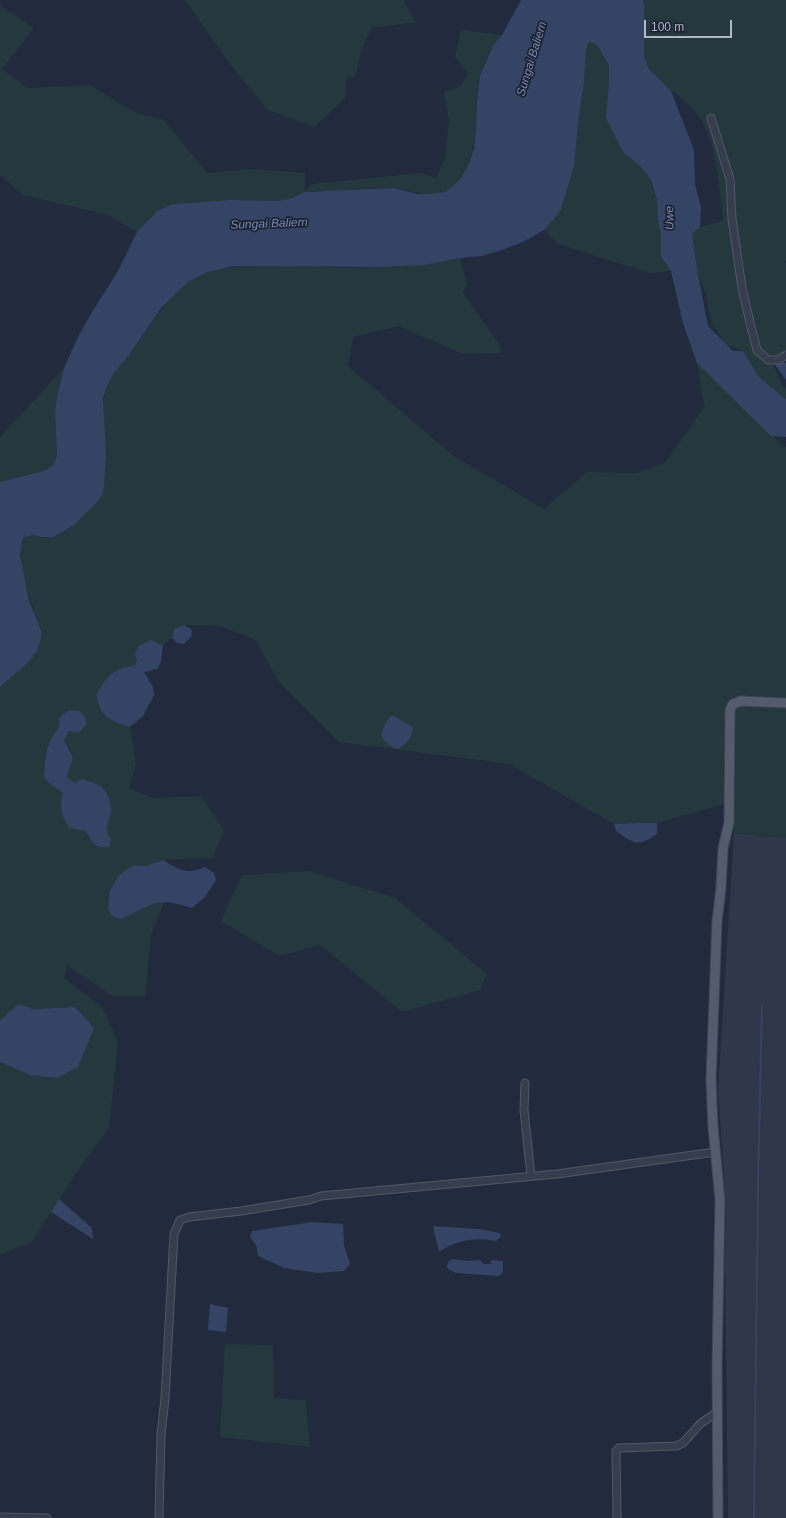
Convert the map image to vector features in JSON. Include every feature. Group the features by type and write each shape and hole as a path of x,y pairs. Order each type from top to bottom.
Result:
{"main road":[{"path":"718,1518 717,1305 720,1200 713,1127 711,1079 717,921 721,888 723,848 729,823 730,710 733,704 741,701 786,703"}],"street":[{"path":"712,118 730,179 732,219 742,288 757,350 768,360 779,360 786,355"},
{"path":"525,1083 524,1110 532,1176"},
{"path":"159,1518 161,1435 165,1398 174,1234 180,1220 309,1200 321,1196 532,1176 715,1152"},
{"path":"617,1518 616,1452 618,1448 676,1446 683,1443 700,1424 717,1412"},
{"path":"0,1517 47,1518"}],"shaded area":[{"path":"185,0 403,0 416,22 372,28 362,48 355,77 347,76 345,98 314,127 268,110 233,68"},
{"path":"643,0 786,0 786,261 784,262 786,264 786,351 773,364 784,388 786,388 786,399 759,377 743,351 727,345 713,325 708,309 706,293 698,274 692,233 700,227 719,222 723,219 719,182 714,156 707,131 696,112 662,83 648,66 644,56"},
{"path":"0,5 34,28 2,69 28,88 90,85 136,113 164,120 207,173 252,169 305,173 305,192 312,184 420,173 436,178 445,158 449,120 444,92 461,86 468,74 455,57 461,30 502,35 486,59 478,82 475,135 467,168 458,182 445,192 438,194 425,194 394,188 310,191 290,199 277,201 173,204 157,211 137,232 108,215 23,195 0,175"},
{"path":"592,41 598,46 609,66 609,85 623,152 640,166 651,180 657,200 658,222 661,234 661,256 671,271 649,273 558,244 544,230 553,220 574,166 584,83 586,51 589,42"},
{"path":"460,258 467,284 463,293 501,347 500,353 462,354 398,326 353,337 348,366 454,456 544,509 587,472 636,473 665,463 705,406 697,363 786,448 786,838 734,833 727,803 657,823 614,824 509,764 339,742 278,681 256,640 220,626 185,625 172,634 172,638 163,645 151,640 134,666 127,666 96,695 100,709 107,717 130,727 136,765 129,788 152,798 201,796 224,830 213,858 163,860 146,866 133,865 110,890 108,907 115,918 122,919 150,904 165,901 151,935 145,996 112,996 67,965 65,979 102,1007 118,1042 109,1128 76,1173 32,1242 0,1255 0,1062 30,1075 94,1029 75,1007 33,1009 19,1004 0,1020 0,687 27,664 41,630 25,581 21,553 22,542 26,536 29,535 47,537 65,532 84,514 104,400 109,381 161,310 173,295 188,282 199,275 211,271 236,266 382,267 431,263","holes":["60,724 69,731 64,741 73,757 67,777 111,812 106,826 107,833 94,845 63,793 49,783 45,778 45,759 50,741"]},
{"path":"64,368 57,396 55,412 57,455 54,464 47,470 0,482 0,437"},
{"path":"734,833 786,838 786,1518 728,1518 725,1262 726,1204 718,1090"},
{"path":"309,871 395,898 487,974 480,990 402,1012 320,945 279,956 221,921 242,875"},
{"path":"225,1344 273,1345 274,1398 306,1400 310,1447 220,1437"}],"water":[{"path":"521,0 643,0 644,56 649,69 671,91 694,150 695,184 701,207 700,227 692,234 708,326 733,351 743,351 759,377 786,399 786,437 771,436 697,363 683,323 671,271 661,256 661,234 658,222 657,200 651,180 640,166 623,152 606,118 609,66 598,46 589,42 586,51 584,83 574,166 561,209 544,230 523,242 482,256 460,258 424,265 381,267 233,266 208,272 189,281 162,307 129,355 114,373 103,398 106,454 102,495 75,524 66,530 53,537 32,535 24,537 22,541 20,555 29,600 41,630 41,638 37,651 27,664 0,687 0,482 47,470 54,464 57,455 55,412 57,396 64,368 79,335 118,271 137,232 157,211 173,204 232,200 277,201 292,198 305,192 394,188 418,194 445,192 462,177 469,163 474,149 480,75 493,46 502,35"},
{"path":"779,362 786,363 786,380 775,365"},
{"path":"185,625 192,630 191,637 184,644 177,643 172,638 174,629"},
{"path":"151,640 163,645 161,662 157,669 144,672 153,687 154,695 143,716 130,727 107,717 100,709 96,695 103,683 111,674 121,669 134,666 137,661 135,654 139,646"},
{"path":"69,710 80,711 85,717 86,725 78,733 69,731 64,741 73,757 67,777 75,783 82,779 96,784 103,788 107,794 111,809 107,826 107,831 111,839 109,847 100,847 94,844 86,831 69,828 62,811 61,803 63,793 49,783 44,777 48,745 58,728 59,718"},
{"path":"390,716 394,716 413,727 412,735 404,745 398,749 386,743 382,736 384,727"},
{"path":"657,823 657,834 645,841 636,842 627,839 616,831 614,824"},
{"path":"163,860 179,869 188,871 205,867 214,873 216,880 205,897 192,908 180,904 162,902 155,903 122,919 115,918 111,915 108,907 110,890 119,875 133,865 146,866"},
{"path":"19,1004 33,1009 75,1007 94,1028 78,1067 57,1078 30,1075 0,1062 0,1020"},
{"path":"59,1199 92,1228 93,1239 51,1212"},
{"path":"312,1222 343,1224 344,1245 350,1264 344,1271 317,1273 284,1268 258,1256 256,1245 250,1237 252,1231"},
{"path":"433,1226 479,1229 500,1233 501,1237 496,1241 481,1239 466,1240 439,1252"},
{"path":"453,1259 468,1261 480,1260 484,1264 491,1264 491,1260 503,1261 503,1272 499,1276 456,1273 447,1268 448,1262"},
{"path":"210,1304 228,1308 226,1332 208,1330"}],"waterway":[{"path":"754,1518 758,1184 762,1006"}],"water label":[{"name":"Sungai Baliem","path":"532,59"},
{"name":"Uwe","path":"670,218"},
{"name":"Sungai Baliem","path":"269,224"}]}
